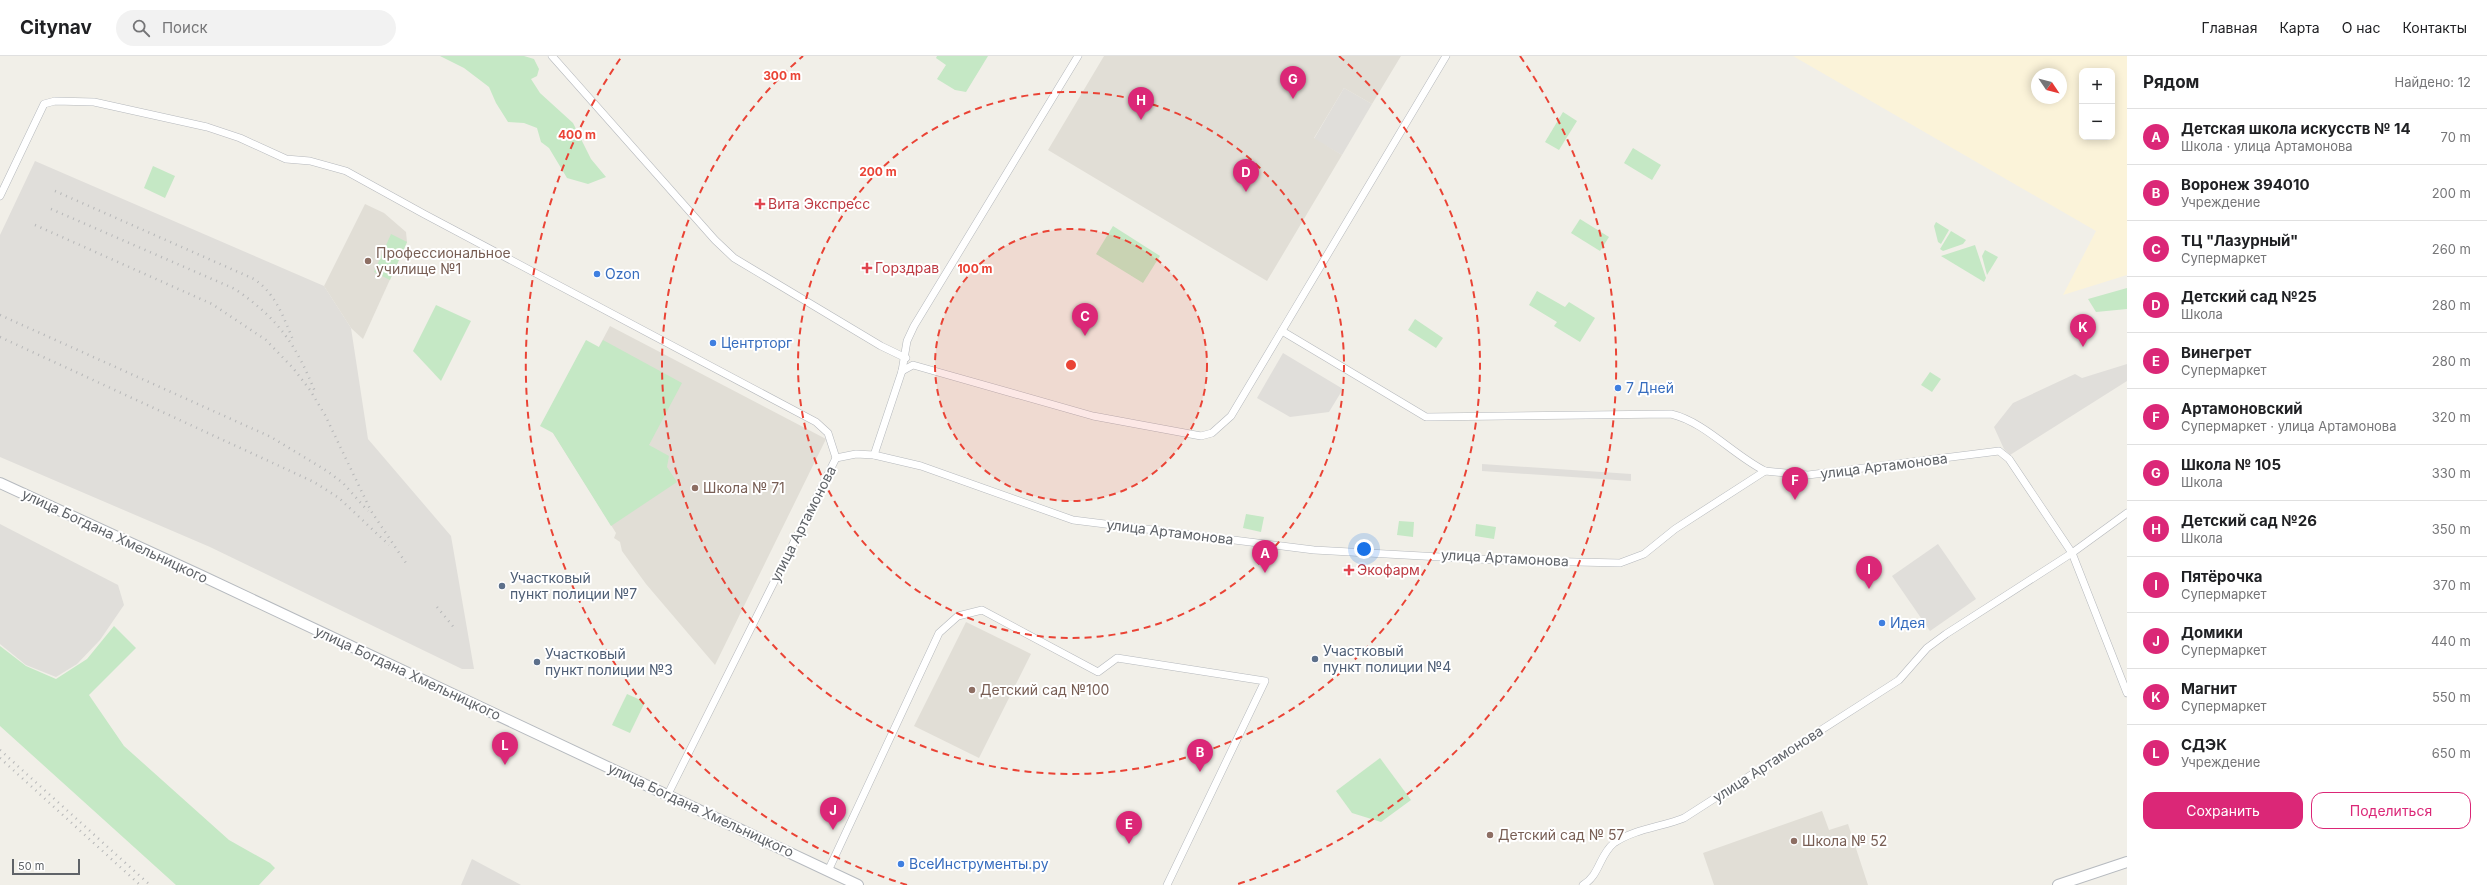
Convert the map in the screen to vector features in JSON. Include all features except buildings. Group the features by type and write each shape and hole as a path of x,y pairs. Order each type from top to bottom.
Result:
{"main road":[{"name":"улица Богдана Хмельницкого","path":"0,483 668,794 858,885"},
{"path":"2058,885 2127,862"}],"street":[{"path":"552,56 716,240 734,258 881,346 906,358"},
{"path":"874,455 906,358 907,341 914,326 1078,56"},
{"path":"902,371 913,365 1093,416 1201,436 1212,433 1231,416 1446,56"},
{"path":"0,196 44,104 55,102 94,102 207,127 240,138 286,159 310,161 346,171 816,422 828,433 836,458"},
{"path":"1282,331 1426,416 1671,414 1690,420 1746,462 1765,471"},
{"name":"улица Артамонова","path":"668,794 836,458 856,454 874,455 921,466 1073,520 1314,550 1495,560 1620,563 1644,554 1675,528 1765,471 1808,475 1999,451 2009,459 2072,553"},
{"name":"улица Артамонова","path":"1583,885 1590,881 1606,851 1614,843 1626,837 1684,818 1895,682 1927,648 1946,634 2072,553 2127,513"},
{"path":"2072,553 2127,693"},
{"path":"828,871 939,633 958,616 982,610 1098,672 1117,658 1265,681 1166,885"}],"shaded area":[{"path":"1104,56 1401,56 1372,104 1344,88 1314,138 1342,155 1267,281 1048,150"},
{"path":"1344,88 1372,104 1342,155 1314,139"},
{"path":"35,161 324,286 351,328 368,439 451,536 474,669 462,669 210,547 0,457 0,235"},
{"name":"Профессиональное училище №1","path":"365,204 384,213 406,232 407,242 363,339 351,328 324,286"},
{"name":"Школа № 71","path":"610,326 826,439 715,665 646,584 622,551 620,542 614,538 616,533 553,433"},
{"path":"1283,353 1343,389 1329,412 1290,417 1257,398"},
{"path":"2127,364 2127,381 2010,455 2004,449 1994,427 2013,403 2075,374 2082,378"},
{"path":"1482,464 1631,474 1631,481 1482,471"},
{"path":"0,524 118,585 124,605 100,640 77,664 56,677 26,665 0,644"},
{"path":"1938,544 1976,599 1930,631 1892,576"},
{"name":"Детский сад №100","path":"966,622 1031,654 979,758 914,726"},
{"name":"Школа № 52","path":"1822,811 1829,830 1848,824 1868,885 1714,885 1703,853"},
{"path":"472,859 521,885 461,885"}],"green space":[{"path":"440,56 524,56 534,59 539,69 537,76 531,79 540,93 573,123 591,159 606,177 588,184 567,178 549,148 541,142 537,128 524,123 508,122 496,103 489,87 464,68"},
{"path":"937,56 988,56 966,92 955,90 937,79 946,65 936,58"},
{"path":"1563,112 1577,121 1559,150 1545,142"},
{"path":"1633,148 1661,165 1652,180 1624,163"},
{"path":"153,166 175,176 165,198 144,188"},
{"path":"1580,219 1609,237 1600,251 1571,233"},
{"path":"1936,222 1949,230 1941,244 1938,242 1934,226"},
{"path":"1113,226 1160,256 1143,283 1096,254"},
{"path":"1951,231 1966,240 1963,244 1943,251 1940,249"},
{"path":"391,234 407,242 390,280 374,272"},
{"path":"1975,245 1986,278 1984,282 1941,256"},
{"path":"1985,250 1998,257 1987,275 1982,256"},
{"path":"2127,288 2127,309 2096,312 2088,299"},
{"path":"1537,291 1565,307 1569,302 1595,318 1580,342 1554,326 1557,322 1529,305"},
{"path":"436,305 471,321 441,381 413,351"},
{"path":"1415,319 1443,338 1436,348 1408,330"},
{"path":"586,340 599,347 603,340 682,383 649,445 669,456 667,467 677,482 611,526 553,433 540,426"},
{"path":"1930,372 1941,379 1932,392 1921,385"},
{"path":"1246,514 1264,517 1261,532 1243,528"},
{"path":"1399,521 1414,522 1413,537 1397,535"},
{"path":"1476,524 1496,527 1494,539 1475,536"},
{"path":"114,626 136,648 89,695 124,746 229,840 270,863 275,868 259,885 176,885 0,726 0,646 26,666 56,679 87,659"},
{"path":"627,694 645,702 630,733 612,725"},
{"path":"1380,758 1411,800 1381,822 1352,813 1336,791"}],"sand":[{"path":"1793,56 2127,56 2127,275 2063,295 2096,231"}],"railway":[{"path":"55,191 254,279 262,285 274,299 283,315 294,342"},
{"path":"51,209 235,289 251,300 285,335 301,361 316,394"},
{"path":"35,225 212,304 266,340 293,368 310,390 325,415 371,511 408,566"},
{"path":"0,315 271,437 327,471 343,483 368,511"},
{"path":"0,337 314,482 339,498 389,545"},
{"path":"437,607 456,630"},
{"path":"0,750 150,885"},
{"path":"0,758 140,885"}],"place":[{"name":"Школа № 105","path":"1293,99"},
{"name":"Детский сад №26","path":"1141,120"},
{"name":"Детский сад №25","path":"1246,192"},
{"name":"Вита Экспресс","path":"760,204"},
{"name":"Профессиональное училище №1","path":"368,261"},
{"name":"Горздрав","path":"867,268"},
{"name":"Ozon","path":"597,274"},
{"name":"ТЦ \"Лазурный\"","path":"1085,336"},
{"name":"Центрторг","path":"713,343"},
{"name":"Магнит","path":"2083,347"},
{"name":"7 Дней","path":"1618,388"},
{"name":"Школа № 71","path":"695,488"},
{"name":"Артамоновский","path":"1795,500"},
{"name":"Экофарм","path":"1349,570"},
{"name":"Детская школа искусств № 14","path":"1265,573"},
{"name":"Участковый пункт полиции №7","path":"502,586"},
{"name":"Пятёрочка","path":"1869,589"},
{"name":"Идея","path":"1882,623"},
{"name":"Участковый пункт полиции №4","path":"1315,659"},
{"name":"Участковый пункт полиции №3","path":"537,662"},
{"name":"Детский сад №100","path":"972,690"},
{"name":"СДЭК","path":"505,765"},
{"name":"Воронеж 394010","path":"1200,772"},
{"name":"Домики","path":"833,830"},
{"name":"Детский сад № 57","path":"1490,835"},
{"name":"Школа № 52","path":"1794,841"},
{"name":"Винегрет","path":"1129,844"},
{"name":"ВсеИнструменты.ру","path":"901,864"}]}
